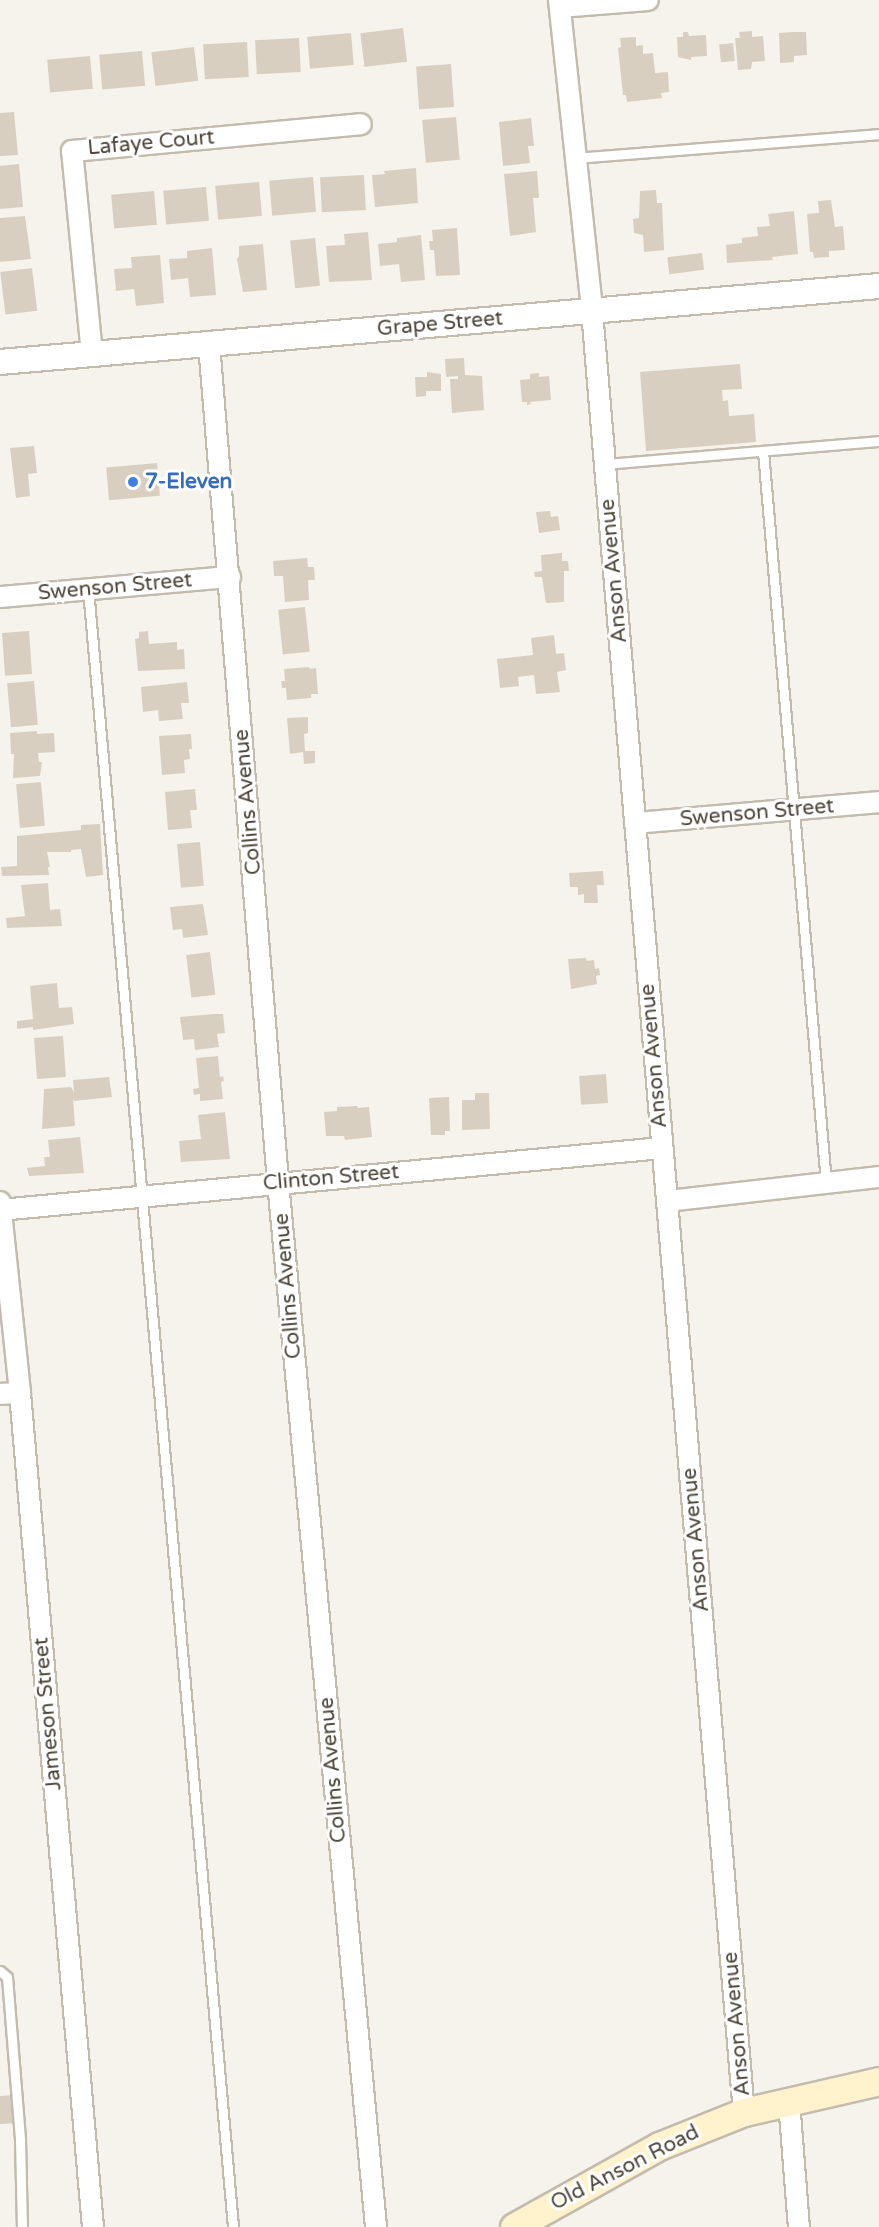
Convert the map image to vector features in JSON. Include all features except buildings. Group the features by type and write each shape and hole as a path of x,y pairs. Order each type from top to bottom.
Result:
{"main road":[{"name":"Old Anson Road","path":"514,2227 659,2146 744,2112 879,2081"}],"street":[{"path":"559,4 648,0"},
{"name":"Anson Avenue","path":"559,4 592,311 744,2112"},
{"name":"Lafaye Court","path":"92,354 72,151 361,124"},
{"name":"Grape Street","path":"0,362 879,286"},
{"name":"Collins Avenue","path":"209,344 230,577 278,1182 376,2227"},
{"name":"Swenson Street","path":"0,597 230,577"},
{"name":"Swenson Street","path":"636,823 879,802"},
{"name":"Clinton Street","path":"0,1210 278,1182 662,1148"},
{"path":"668,1201 879,1177"},
{"name":"Jameson Street","path":"0,1202 10,1393 93,2227"},
{"path":"789,2101 799,2227"}],"lane":[{"path":"576,158 879,134"},
{"path":"605,464 879,441"},
{"path":"763,451 826,1183"},
{"path":"88,589 233,2227"},
{"path":"0,1971 7,1977 20,2140 22,2227"}],"place":[{"name":"7-Eleven","path":"133,482"}]}
